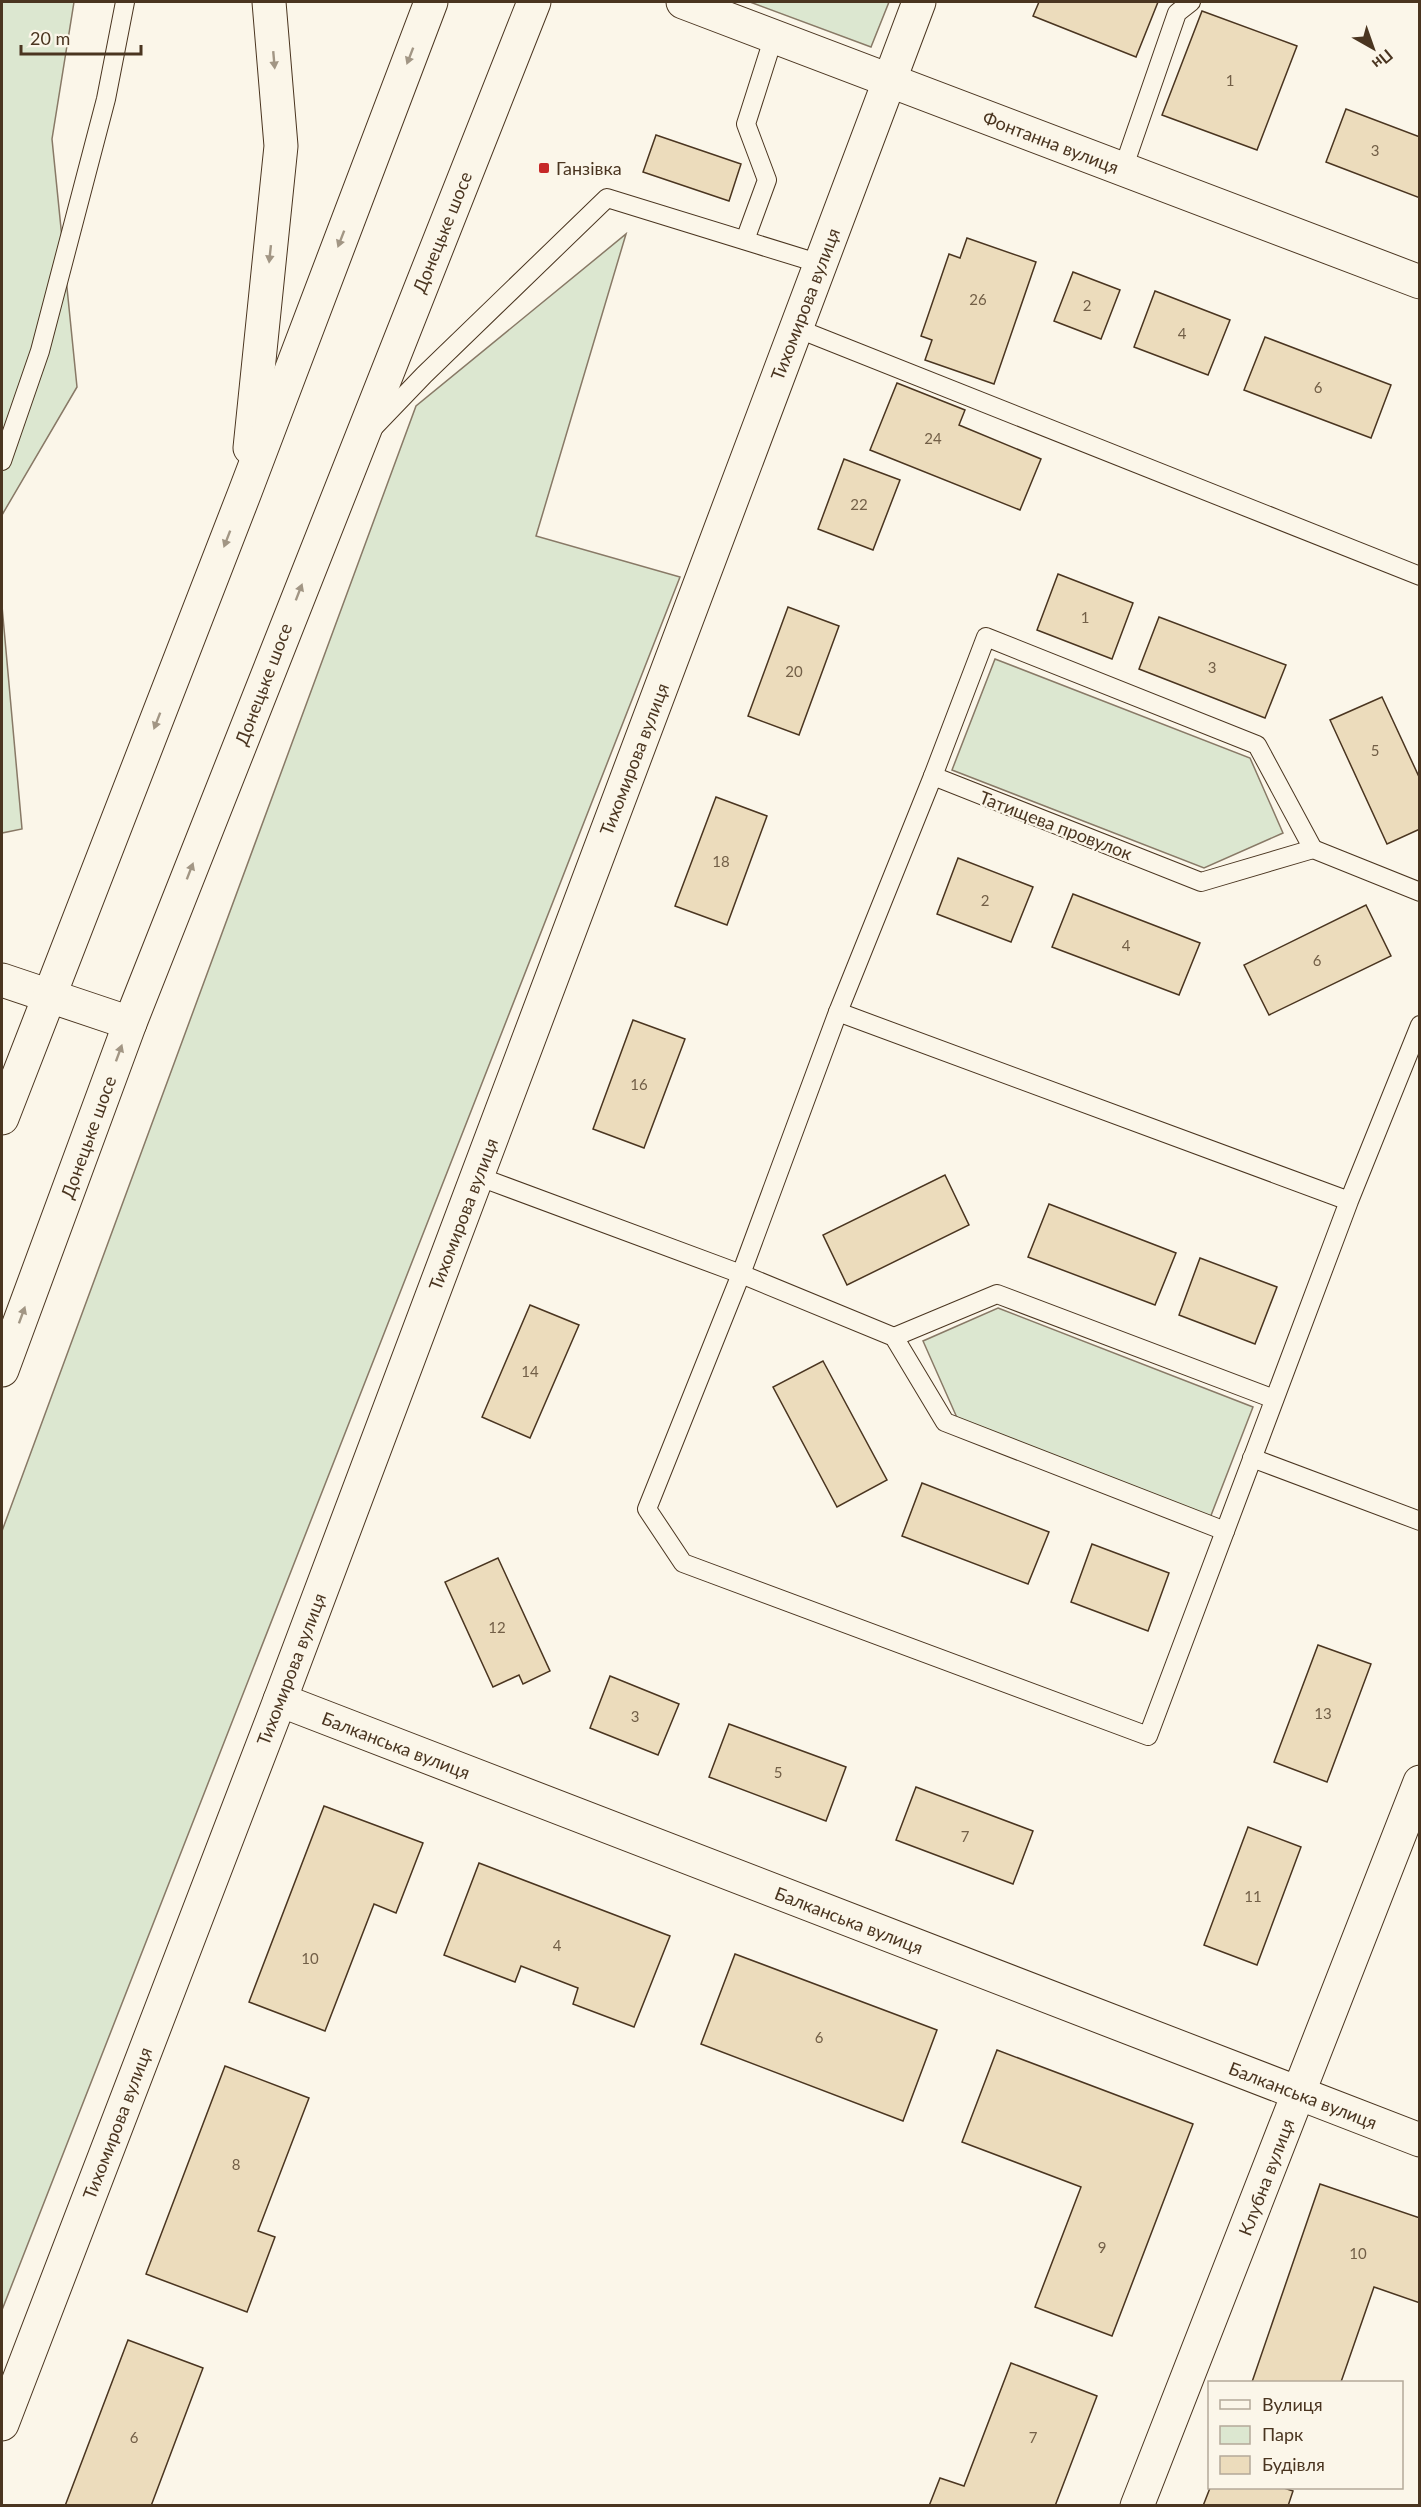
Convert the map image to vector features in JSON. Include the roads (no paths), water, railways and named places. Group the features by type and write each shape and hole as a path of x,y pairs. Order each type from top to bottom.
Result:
{"street":[{"path":"245,492 281,146 269,2"},
{"path":"4,1104 49,996 245,492 431,2"},
{"name":"Донецьке шосе","path":"2,1370 130,1023 357,444 534,2"},
{"name":"Фонтанна вулиця","path":"683,2 1419,282"},
{"name":"Тихомирова вулиця","path":"2,2424 280,1700 919,2"},
{"path":"2,980 130,1023"},
{"name":"Балканська вулиця","path":"280,1700 1419,2140"},
{"name":"Клубна вулиця","path":"1137,2505 1419,1782"}],"lane":[{"path":"2,461 40,351 106,99 125,2"},
{"path":"1123,169 1177,13 1191,2"},
{"path":"745,240 767,180 746,124 774,36"},
{"path":"357,444 424,375 607,198 821,264"},
{"path":"796,328 1419,576"},
{"path":"1419,892 1313,849 1257,744 986,637 838,1012 741,1274 647,1509 683,1563 1148,1736 1349,1201 1419,1025"},
{"name":"Татищева провулок","path":"933,776 1201,882 1313,849"},
{"path":"838,1012 1349,1201"},
{"path":"477,1176 741,1274 894,1337 945,1422 1225,1531"},
{"path":"894,1337 997,1294 1274,1399"},
{"path":"1252,1458 1419,1521"}],"place":[{"name":"Ганзівка","path":"544,168"}]}
